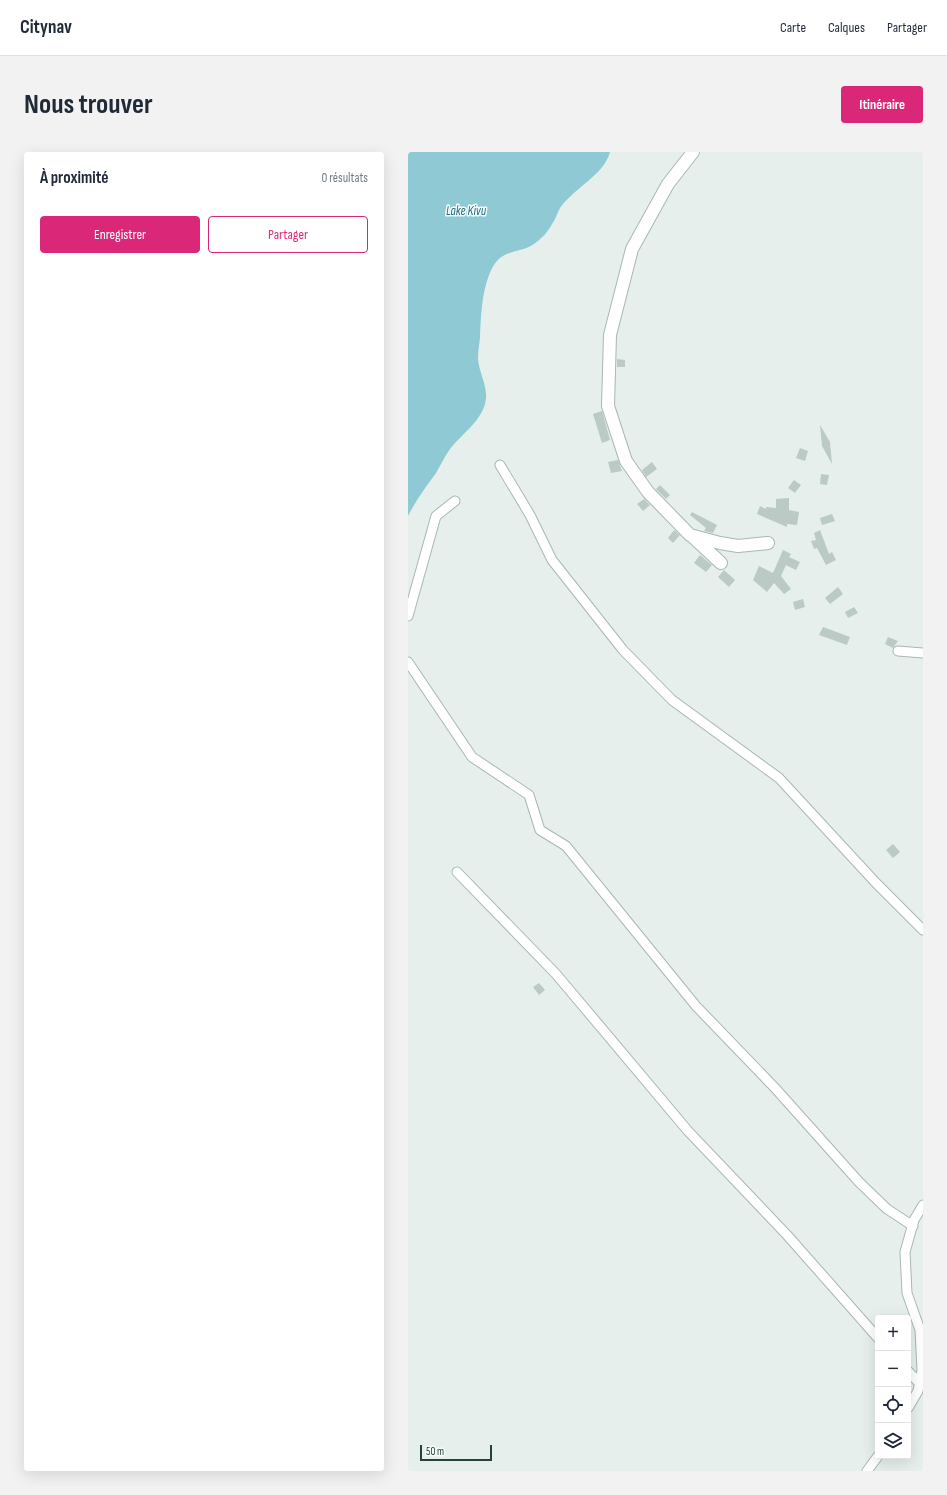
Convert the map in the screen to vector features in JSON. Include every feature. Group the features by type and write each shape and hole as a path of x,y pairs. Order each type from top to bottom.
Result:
{"street":[{"path":"693,152 668,184 632,249 610,335 608,406 626,461 648,492 690,535 721,563"},
{"path":"500,465 530,515 552,560 623,650 672,700 779,778 876,883 923,930"},
{"path":"408,616 436,516 456,501"},
{"path":"690,535 738,546 768,544"},
{"path":"898,650 923,653"},
{"path":"408,662 472,757 529,795 540,830 566,846 696,1006 775,1088 859,1182 888,1209 913,1226"},
{"path":"457,872 556,974 688,1131 787,1235 875,1335"},
{"path":"911,1403 918,1391 922,1370 920,1330 907,1293 905,1252 913,1226 923,1206"},
{"path":"911,1374 920,1384"},
{"path":"867,1471 876,1459"}],"water":[{"name":"Lake Kivu","path":"408,152 610,152 602,168 560,208 555,220 542,238 530,247 504,255 496,262 491,270 483,298 478,354 486,393 484,406 481,414 471,427 448,452 408,516"}],"building":[{"path":"617,359 625,360 625,367 617,367"},
{"path":"602,411 610,440 602,443 593,414"},
{"path":"820,425 830,442 832,464 822,446"},
{"path":"800,448 808,451 805,461 796,458"},
{"path":"618,460 622,471 611,473 608,462"},
{"path":"652,462 657,469 646,477 642,470"},
{"path":"821,474 829,475 827,485 820,484"},
{"path":"794,480 801,485 795,493 788,488"},
{"path":"660,485 670,495 666,499 656,489"},
{"path":"789,498 789,510 799,512 797,525 787,524 787,527 757,514 760,506 766,509 766,507 776,508 776,499"},
{"path":"644,499 650,505 643,511 637,504"},
{"path":"692,512 717,525 713,533 704,531 706,528 690,515"},
{"path":"832,514 835,521 822,525 820,518"},
{"path":"674,530 680,535 673,543 668,538"},
{"path":"820,530 829,554 832,552 836,560 826,565 817,548 814,549 811,541 816,540 814,533"},
{"path":"783,550 791,554 789,557 800,562 796,570 786,565 781,576 791,589 784,594 774,583 767,592 753,580 759,566 773,573"},
{"path":"700,555 712,565 706,572 694,563"},
{"path":"724,570 735,580 729,587 718,577"},
{"path":"838,587 843,594 830,604 825,598"},
{"path":"803,599 805,607 795,610 793,602"},
{"path":"854,607 858,613 848,618 845,612"},
{"path":"823,627 850,637 847,645 819,635"},
{"path":"888,637 898,641 893,648 885,644"},
{"path":"893,844 900,852 893,858 886,850"},
{"path":"539,983 545,990 539,995 533,987"}]}
